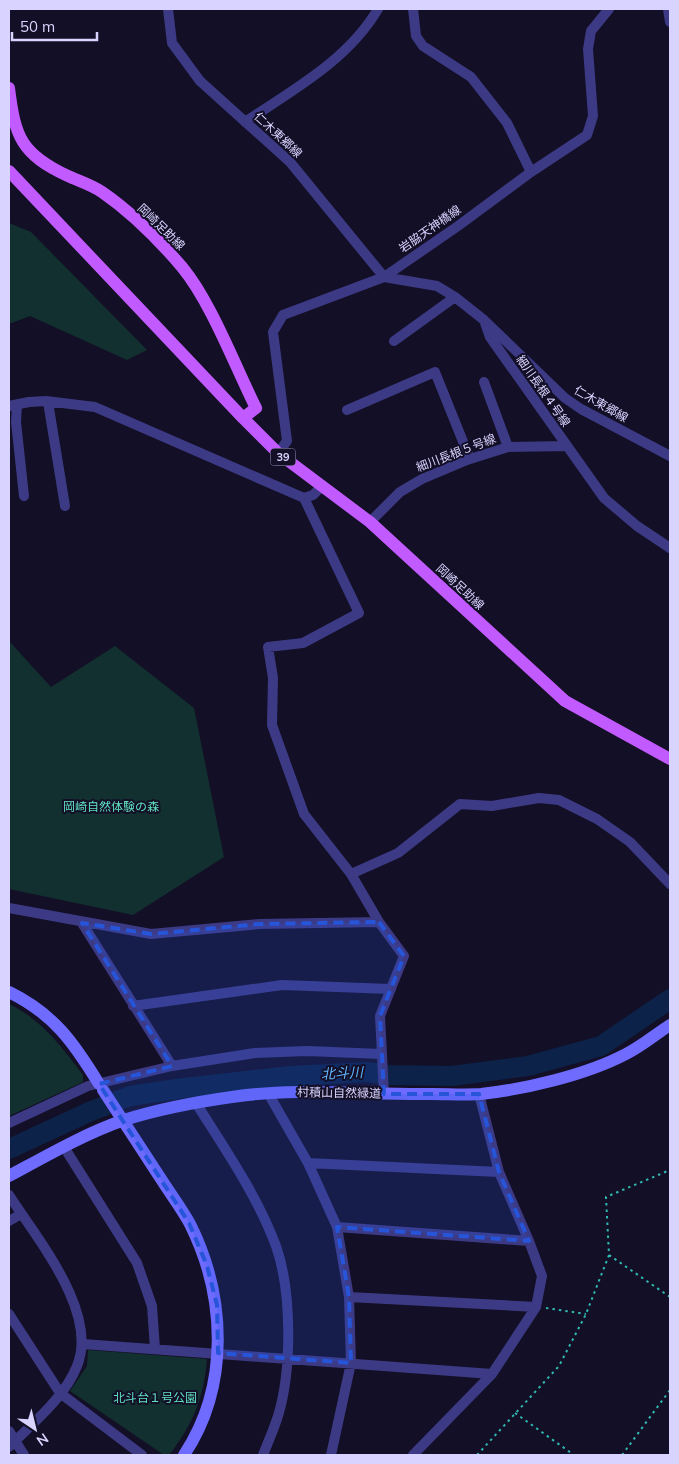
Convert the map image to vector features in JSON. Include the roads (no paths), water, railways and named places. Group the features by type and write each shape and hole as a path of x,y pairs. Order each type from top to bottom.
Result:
{"main road":[{"name":"岡崎足助線","path":"9,88 13,124 22,142 36,158 100,191 137,220 183,268 203,300 256,408 243,418"},
{"name":"岡崎足助線","path":"9,171 243,418 278,452 370,522 565,701 670,759"}],"street":[{"name":"仁木東郷線","path":"168,9 172,43 200,81 290,162 384,277"},
{"path":"245,122 310,79 340,54 366,29 378,9"},
{"path":"413,9 416,36 422,46 471,77 507,123 530,172"},
{"name":"岩脇天神橋線","path":"278,452 287,441 274,332 283,315 384,277 458,226 530,172 587,135 594,116 588,49 591,31 609,9"},
{"path":"668,9 670,22"},
{"name":"細川長根４号線","path":"384,277 437,286 455,297 484,320 490,337 566,446 611,505 670,548"},
{"path":"394,341 455,297"},
{"name":"仁木東郷線","path":"484,320 565,398 581,409 670,456"},
{"path":"348,410 435,372 470,459"},
{"path":"484,382 508,447"},
{"path":"24,496 13,406 29,402 48,402 94,407 304,498 358,613 303,643 268,647 272,678 272,725 304,814 351,874 379,922 404,956 380,1016 384,1091"},
{"path":"48,402 65,506"},
{"name":"細川長根５号線","path":"370,522 400,492 422,479 470,459 508,447 566,446"},
{"path":"304,498 312,495 322,486"},
{"path":"351,874 398,853 460,804 492,806 538,798 559,800 597,820 630,842 670,884"},
{"path":"9,908 82,923 151,934 260,924 379,922"},
{"path":"82,923 172,1066"},
{"path":"133,1006 282,986 391,989"},
{"path":"9,992 41,1011 62,1029 189,1223 204,1257 216,1304 218,1353 211,1400 195,1440 184,1455"},
{"name":"村積山自然緑道","path":"9,1176 121,1117 196,1103 268,1093 384,1091 479,1094 519,1088 570,1076 626,1054 670,1025"},
{"path":"9,1123 88,1086 101,1087 172,1066 255,1053 307,1051 382,1058"},
{"path":"268,1093 308,1163 337,1227 349,1297 351,1364 331,1455"},
{"path":"413,1455 492,1374 536,1307 542,1276 529,1240 499,1172 479,1094"},
{"path":"196,1103 252,1193 276,1248 288,1309 287,1359 278,1415 263,1455"},
{"path":"64,1147 137,1263 152,1306 155,1349"},
{"path":"308,1163 499,1172"},
{"path":"9,1195 73,1297 80,1319 83,1344 77,1366 60,1393 12,1444"},
{"path":"9,1221 21,1214"},
{"path":"337,1227 529,1240"},
{"path":"349,1297 536,1307"},
{"path":"9,1314 60,1393 134,1453"},
{"path":"83,1344 492,1374"},
{"path":"9,1431 12,1444 24,1455"}],"waterway":[{"name":"北斗川","path":"9,1149 89,1112 130,1096 291,1076 367,1072 389,1075 452,1076 528,1066 601,1046 670,999"}],"park label":[{"name":"岡崎自然体験の森","path":"111,807"},
{"name":"北斗台１号公園","path":"155,1398"}]}
